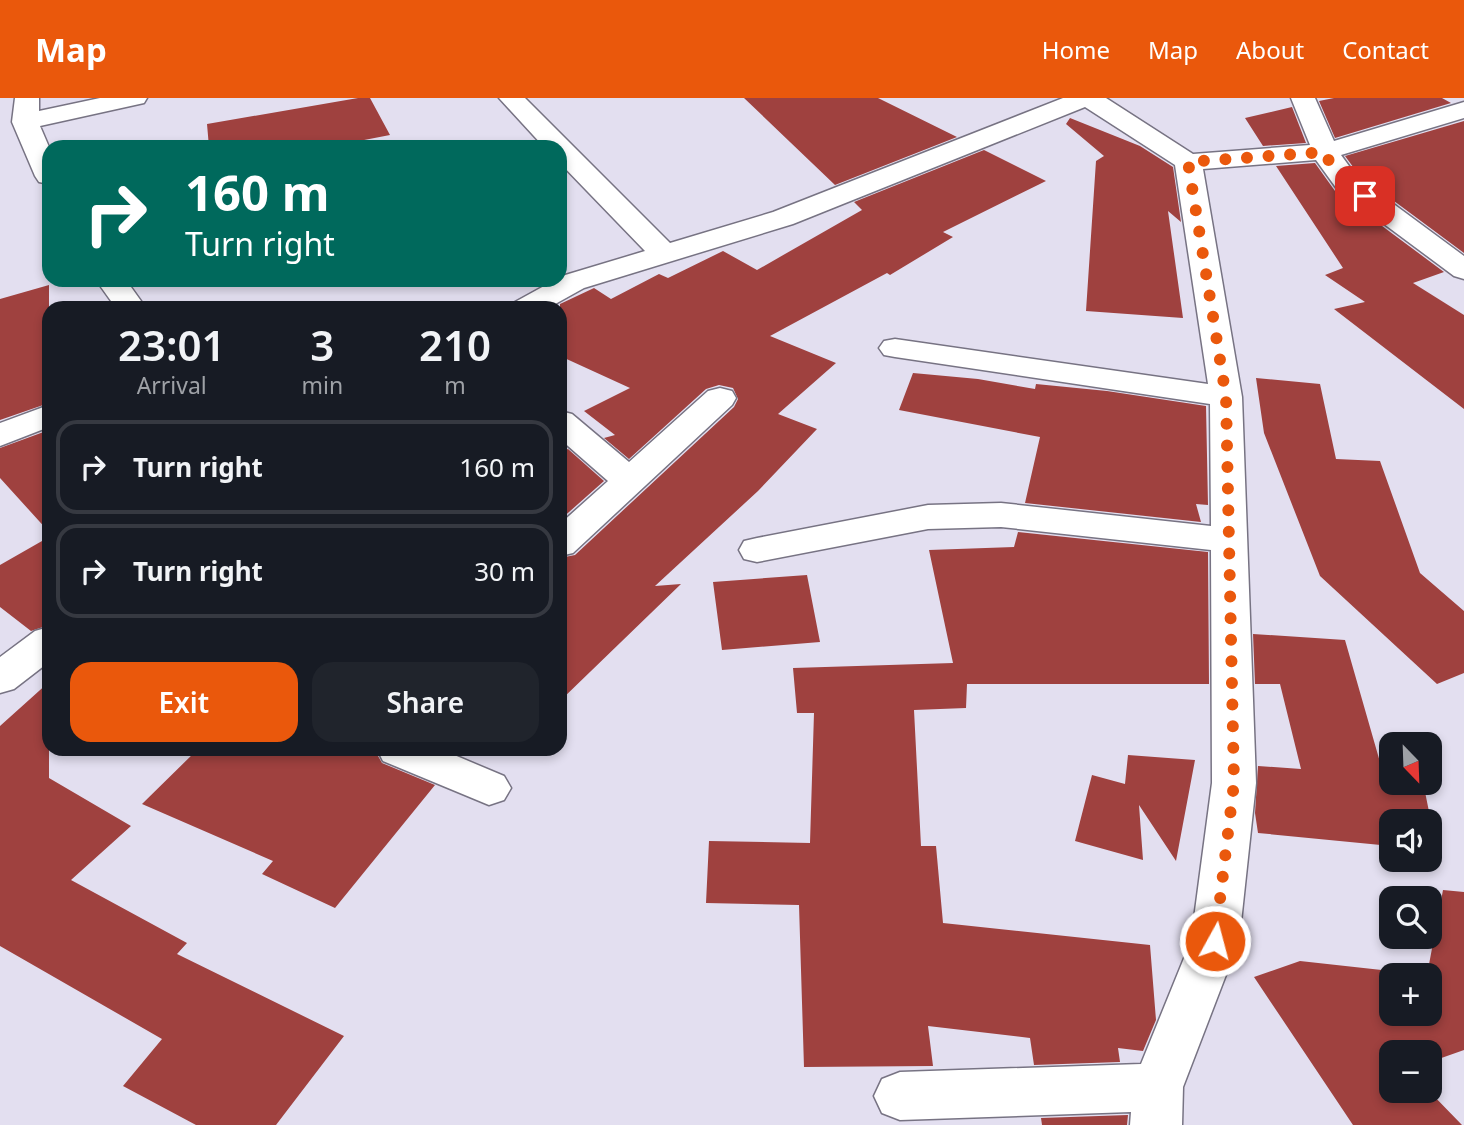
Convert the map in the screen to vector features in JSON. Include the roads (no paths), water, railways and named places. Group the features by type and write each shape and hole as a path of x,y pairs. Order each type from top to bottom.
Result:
{"street":[{"path":"42,156 26,110 135,98"},
{"path":"511,98 551,140"},
{"path":"567,285 783,218 1087,98 1188,162 1324,152 1464,110"},
{"path":"1303,98 1324,152 1347,183 1464,270"},
{"path":"567,156 664,254"},
{"path":"900,1096 1156,1106 1215,941 1234,783 1226,397 1188,162"},
{"path":"539,301 564,287"},
{"path":"895,348 1226,397"},
{"path":"567,538 720,398"},
{"path":"0,435 42,418"},
{"path":"567,427 630,481"},
{"path":"757,550 928,517 1001,515 1228,540"},
{"path":"0,678 42,646"},
{"path":"414,756 489,788"}]}
